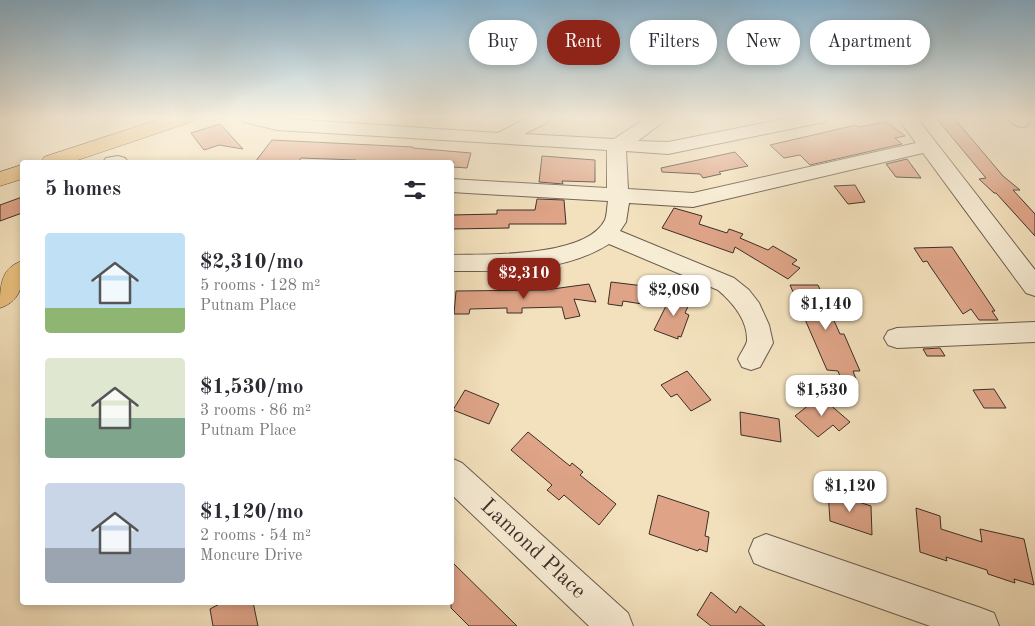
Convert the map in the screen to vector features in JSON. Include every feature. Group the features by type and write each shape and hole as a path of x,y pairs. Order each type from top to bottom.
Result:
{"main road":[{"path":"66,160 88,157 111,147"},
{"path":"115,160 131,147"},
{"path":"0,180 20,173"},
{"path":"0,180 20,177"},
{"path":"0,298 20,273"}],"street":[{"path":"454,263 557,257 572,253 599,240 607,234 615,222 617,147"},
{"path":"648,147 672,147"},
{"path":"454,185 617,197 693,200 924,147"},
{"path":"930,147 1035,287"},
{"path":"607,234 700,272 726,284 738,293 746,303 757,328 760,343 751,359"},
{"path":"897,338 1035,332"},
{"name":"Lamond Place","path":"454,476 615,626"},
{"path":"766,551 981,626"}],"building":[{"path":"266,147 413,147 471,153 467,168 454,167 454,160 301,158 300,160 257,160"},
{"path":"772,147 888,147 810,165 800,155 784,158"},
{"path":"960,147 979,147 1003,176 1020,190 1013,190 1035,214 1035,236 996,193 979,179 986,178"},
{"path":"735,152 748,166 719,172 721,174 703,178 700,174 662,172 661,168"},
{"path":"542,156 595,160 595,182 562,181 563,184 539,182"},
{"path":"907,159 921,178 896,177 886,164"},
{"path":"855,185 865,202 848,204 834,186"},
{"path":"20,198 20,214 0,221 0,205"},
{"path":"537,199 564,200 566,224 509,224 509,228 454,229 454,215 497,214 497,210 535,210"},
{"path":"674,208 702,216 699,224 727,233 729,229 743,234 740,238 768,250 773,246 797,260 792,264 800,268 788,279 735,247 733,253 662,228"},
{"path":"952,247 995,311 992,311 998,320 979,320 971,309 963,314 927,261 923,262 914,248"},
{"path":"611,282 644,286 642,304 623,301 622,306 608,304"},
{"path":"589,284 596,302 574,299 580,316 565,319 562,307 522,308 522,313 507,313 507,308 470,309 469,314 454,314 456,291 545,290"},
{"path":"790,285 818,285 840,334 844,334 860,371 853,371 856,379 841,379 838,371 827,370"},
{"path":"672,294 691,300 685,313 689,315 681,337 678,336 678,339 654,330"},
{"path":"940,348 945,356 927,356 923,349"},
{"path":"687,371 711,400 691,411 677,394 671,397 661,385"},
{"path":"994,389 1006,408 984,408 973,390"},
{"path":"465,390 499,404 489,424 454,410"},
{"path":"820,396 850,422 839,431 833,425 818,437 795,416"},
{"path":"740,412 779,419 781,442 741,435"},
{"path":"528,432 570,466 572,463 583,472 580,475 616,504 599,525 564,495 559,500 547,490 552,485 511,450"},
{"path":"828,492 871,506 872,535 830,521"},
{"path":"658,495 709,512 705,536 709,537 707,552 699,549 698,551 649,534"},
{"path":"916,508 940,516 941,529 982,542 980,529 1024,539 1034,585 1014,579 1015,583 988,574 987,570 946,557 947,561 920,552"},
{"path":"454,564 517,626 469,626 451,608 451,605 454,605"},
{"path":"711,592 736,613 740,606 765,626 711,626 697,615"},
{"path":"217,605 254,605 258,626 213,626 210,609"}]}
